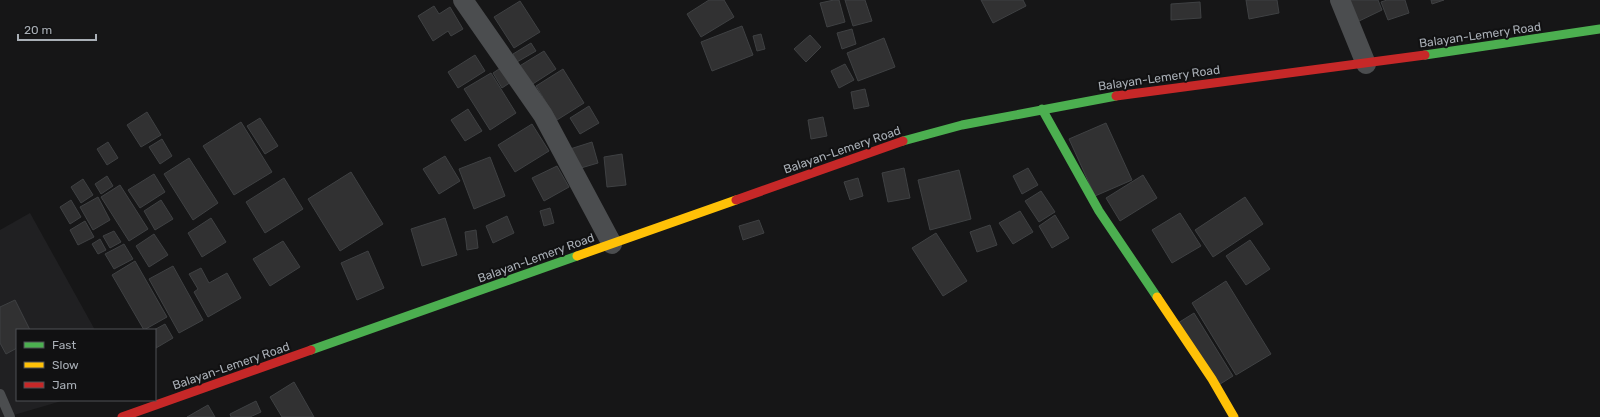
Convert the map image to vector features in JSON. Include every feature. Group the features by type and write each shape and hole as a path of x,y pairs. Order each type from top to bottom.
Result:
{"main road":[{"name":"Balayan-Lemery Road","path":"122,417 897,143 962,125 1098,98 1366,64 1600,30"},
{"path":"1042,109 1098,212 1212,379 1234,417"}],"street":[{"path":"463,0 543,115 612,244"},
{"path":"1340,0 1366,64"}],"lane":[{"path":"0,394 10,417"}],"shaded area":[{"path":"30,213 94,329 16,329 16,401 62,401 7,417 0,417 0,230"}],"building":[{"path":"709,0 724,0 734,17 701,37 687,14"},
{"path":"839,0 845,22 827,27 820,3"},
{"path":"845,0 865,0 872,21 853,26"},
{"path":"981,0 1023,0 1026,6 993,23"},
{"path":"1246,0 1277,0 1279,13 1249,19"},
{"path":"1345,0 1378,0 1382,10 1355,23"},
{"path":"1387,0 1405,0 1409,13 1388,20 1381,2"},
{"path":"1431,0 1444,0 1432,4"},
{"path":"520,1 540,32 514,48 494,17"},
{"path":"1200,2 1201,18 1171,20 1171,4"},
{"path":"434,6 439,14 450,7 463,29 451,36 448,31 433,41 418,16"},
{"path":"742,26 753,55 712,71 701,42"},
{"path":"852,29 856,44 842,49 837,33"},
{"path":"761,34 765,49 757,51 753,36"},
{"path":"810,35 821,47 806,62 794,49"},
{"path":"884,38 895,67 858,81 847,53"},
{"path":"531,43 536,51 517,62 513,54"},
{"path":"544,51 556,69 525,89 513,70"},
{"path":"475,55 485,71 458,88 448,72"},
{"path":"845,64 854,80 839,88 831,71"},
{"path":"502,67 511,82 502,88 493,73"},
{"path":"563,69 584,103 557,120 536,86"},
{"path":"491,73 516,113 490,130 464,89"},
{"path":"865,89 869,106 854,109 851,92"},
{"path":"589,106 599,123 580,134 570,118"},
{"path":"468,109 482,131 465,141 451,120"},
{"path":"147,112 161,135 141,147 127,125"},
{"path":"823,117 827,136 811,139 808,120"},
{"path":"260,118 278,146 265,154 247,126"},
{"path":"241,122 272,172 234,195 203,146"},
{"path":"1106,123 1132,180 1095,196 1069,139"},
{"path":"532,124 549,151 515,172 498,145"},
{"path":"162,139 172,156 160,164 149,147"},
{"path":"108,142 118,158 107,165 97,149"},
{"path":"592,142 598,163 574,170 567,150"},
{"path":"622,154 626,185 607,187 604,157"},
{"path":"445,156 460,181 439,194 423,169"},
{"path":"490,157 505,196 474,209 459,169"},
{"path":"189,158 218,203 193,220 164,174"},
{"path":"557,166 569,187 544,201 532,178"},
{"path":"904,168 910,198 888,202 882,173"},
{"path":"1028,168 1038,185 1022,194 1013,176"},
{"path":"959,170 971,219 930,230 918,180"},
{"path":"351,172 383,224 340,251 308,199"},
{"path":"154,174 165,192 140,208 128,190"},
{"path":"1143,175 1157,198 1120,221 1106,198"},
{"path":"107,176 113,186 101,194 95,184"},
{"path":"284,178 303,209 265,233 246,202"},
{"path":"858,178 863,196 850,200 844,182"},
{"path":"83,179 93,195 81,203 71,187"},
{"path":"120,185 148,229 129,241 101,197"},
{"path":"1041,191 1055,212 1039,222 1025,201"},
{"path":"98,197 110,220 93,230 80,207"},
{"path":"1245,197 1263,224 1213,257 1195,230"},
{"path":"71,200 81,217 70,224 60,207"},
{"path":"161,200 173,219 155,230 144,211"},
{"path":"550,208 554,223 544,226 540,211"},
{"path":"1020,211 1033,232 1013,244 999,223"},
{"path":"1180,213 1201,246 1172,263 1152,230"},
{"path":"1055,215 1069,238 1052,248 1039,226"},
{"path":"507,216 514,233 493,243 486,226"},
{"path":"211,218 226,242 202,257 188,233"},
{"path":"445,218 457,255 422,266 411,229"},
{"path":"759,220 764,233 743,240 739,226"},
{"path":"85,221 94,237 78,245 70,230"},
{"path":"990,225 997,245 977,252 970,232"},
{"path":"476,230 478,248 467,250 465,232"},
{"path":"114,231 121,242 110,248 103,236"},
{"path":"936,233 967,281 943,296 912,248"},
{"path":"154,234 168,255 149,267 136,246"},
{"path":"100,239 106,250 98,254 92,244"},
{"path":"1250,240 1270,269 1246,285 1226,256"},
{"path":"283,241 300,267 270,286 253,259"},
{"path":"124,244 133,259 114,269 105,254"},
{"path":"368,251 384,288 357,300 341,263"},
{"path":"135,261 167,317 143,329 112,275"},
{"path":"173,266 203,320 179,333 149,279"},
{"path":"201,268 209,283 227,273 241,298 208,317 194,292 198,289 189,274"},
{"path":"1226,281 1271,354 1236,375 1192,303"},
{"path":"15,300 30,329 16,329 16,349 6,354 0,343 0,307"},
{"path":"1194,313 1233,376 1217,386 1178,323"},
{"path":"165,324 173,338 156,348 156,329"},
{"path":"294,382 314,417 282,417 270,397"},
{"path":"256,401 261,412 250,417 231,417 230,414"},
{"path":"208,405 215,417 187,417"}],"traffic: fast":[{"path":"1425,55 1600,29"},
{"path":"903,141 962,125 1116,96"},
{"path":"1042,109 1099,211 1157,297"},
{"path":"311,350 577,256"}],"traffic: slow":[{"path":"577,256 736,200"},
{"path":"1157,297 1212,379 1234,417"}],"traffic: jam":[{"path":"1116,96 1425,55"},
{"path":"736,200 903,141"},
{"path":"122,417 311,350"}]}
